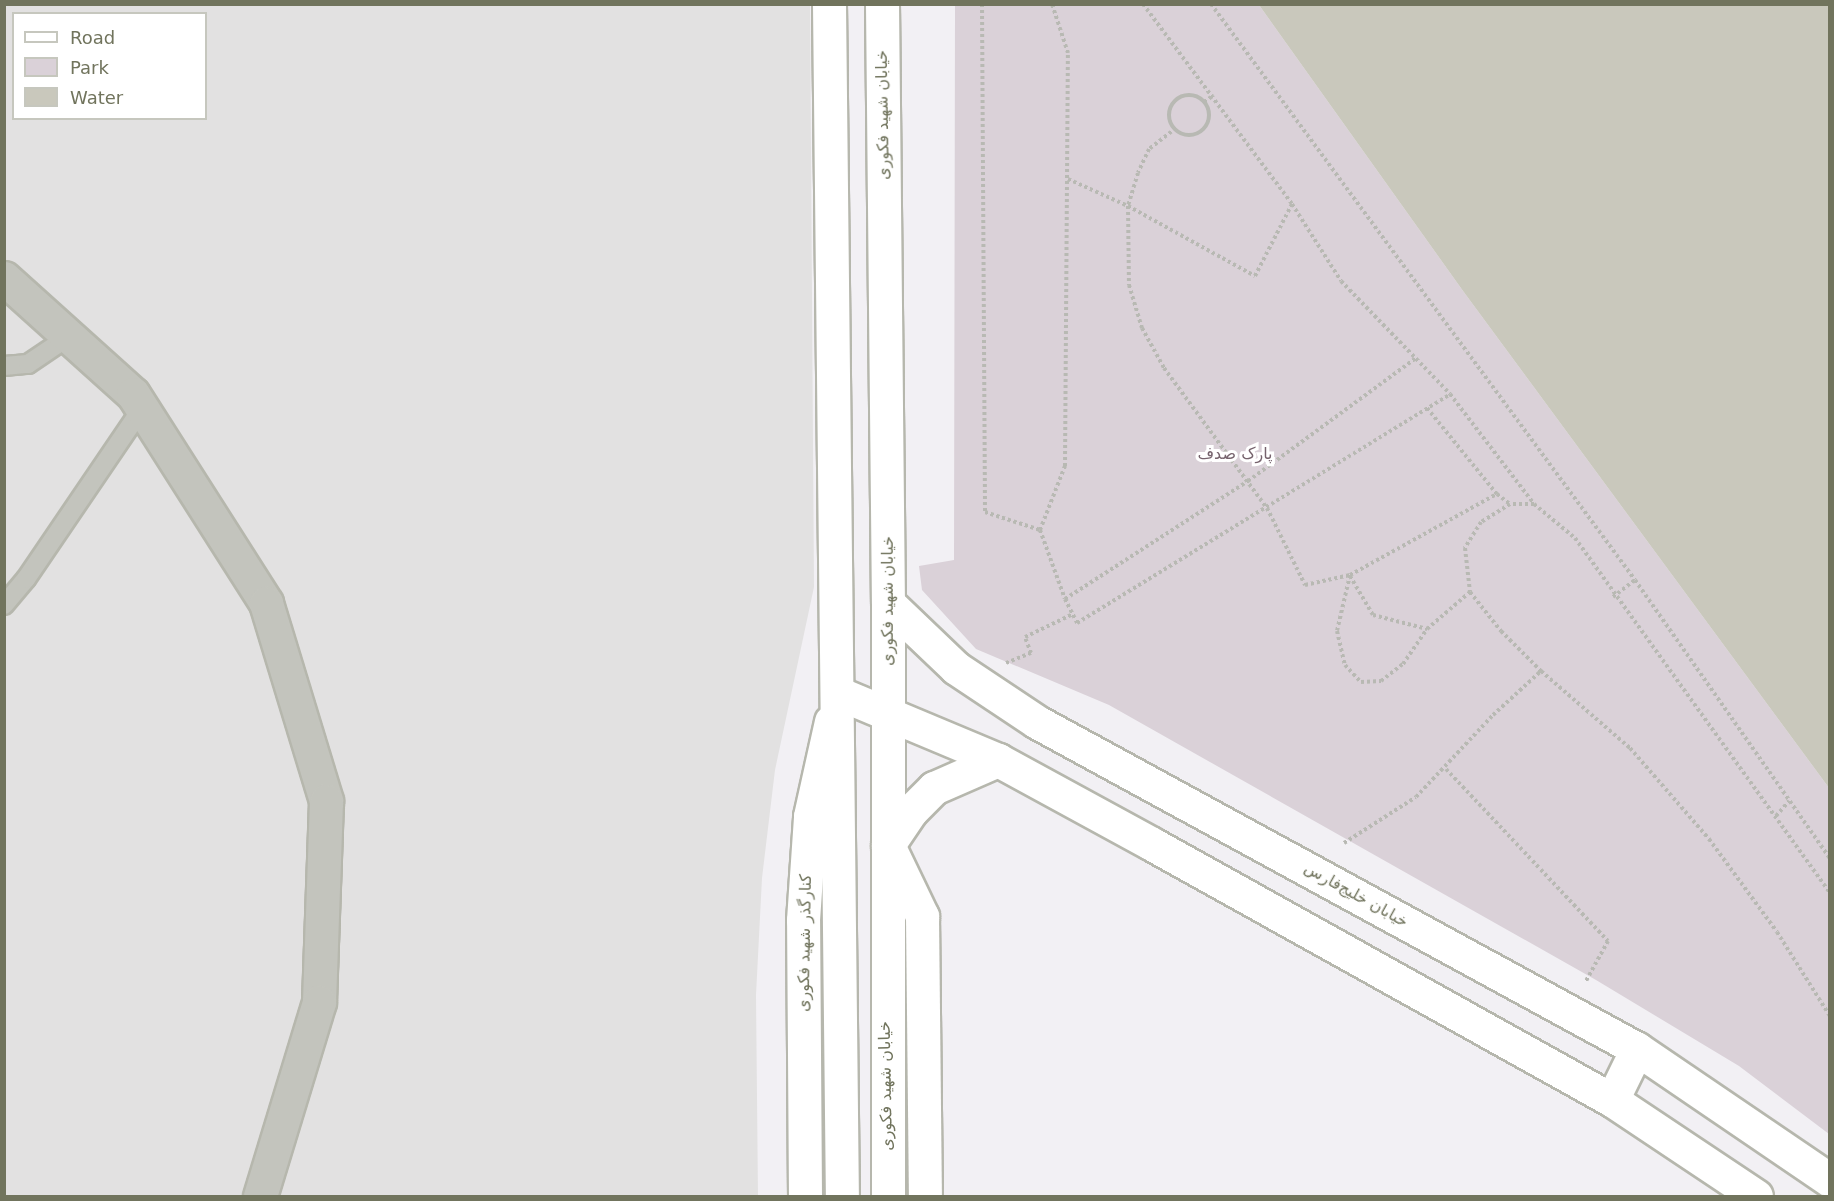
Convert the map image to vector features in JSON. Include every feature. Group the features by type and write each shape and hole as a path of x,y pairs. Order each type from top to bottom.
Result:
{"main road":[{"path":"829,4 842,1197"},
{"name":"خیابان شهید فکوری","path":"882,4 888,603 888,1197"},
{"name":"خیابان خلیج‌فارس","path":"888,603 956,668 1037,722 1637,1049 1830,1180"},
{"path":"838,693 998,760 1612,1100 1756,1197"},
{"name":"کنارگذر شهید فکوری","path":"806,1197 803,920 810,816 838,693"},
{"path":"925,1197 922,916 888,845 911,812 934,788 998,760"},
{"path":"1612,1100 1637,1049"}],"street":[{"path":"4,278 134,394 266,603 326,801 319,1002 260,1197"}],"lane":[{"path":"4,366 28,364 68,337"},
{"path":"4,605 26,579 142,408"}],"path":[{"path":"982,4 985,512 1040,530"},
{"path":"1052,4 1068,53 1065,466 1040,530 1065,599 1077,623 1267,508 1450,393"},
{"path":"1143,4 1214,94 1292,204 1341,281 1450,393 1534,504 1575,538 1613,597 1776,816 1830,893"},
{"path":"1211,4 1635,580 1830,858"},
{"path":"1188,94 1204,102 1209,110 1205,128 1189,137 1179,135 1176,128 1168,121 1171,103 1188,94"},
{"path":"1204,102 1214,94"},
{"path":"1176,128 1149,148 1128,206 1128,285 1142,328 1164,369 1267,508 1305,585 1350,575 1497,494"},
{"path":"1068,179 1128,206 1255,276 1292,204"},
{"path":"1065,599 1248,481 1416,358"},
{"path":"1427,408 1497,494 1510,504"},
{"path":"1534,504 1510,504 1482,522 1466,549 1470,592 1501,631 1541,671 1630,748 1709,839 1777,932 1830,1016"},
{"path":"1350,575 1373,615 1427,629"},
{"path":"1350,575 1337,631 1345,665 1361,682 1381,681 1402,664 1427,629 1470,592"},
{"path":"1613,597 1635,580"},
{"path":"997,667 1031,653 1025,637 1073,614"},
{"path":"1344,843 1416,797 1446,769 1493,714 1541,671"},
{"path":"1446,769 1608,941 1586,981"},
{"path":"1776,816 1789,801"}],"shaded area":[{"path":"5,5 810,5 814,587 775,770 762,878 756,995 758,1196 5,1196"}],"green space":[{"name":"پارک صدف","path":"955,5 1259,5 1463,291 1829,788 1829,1134 1739,1066 1596,980 1109,705 976,649 922,590 919,566 954,560"}],"water":[{"path":"1259,5 1829,5 1829,788 1463,291"}]}
